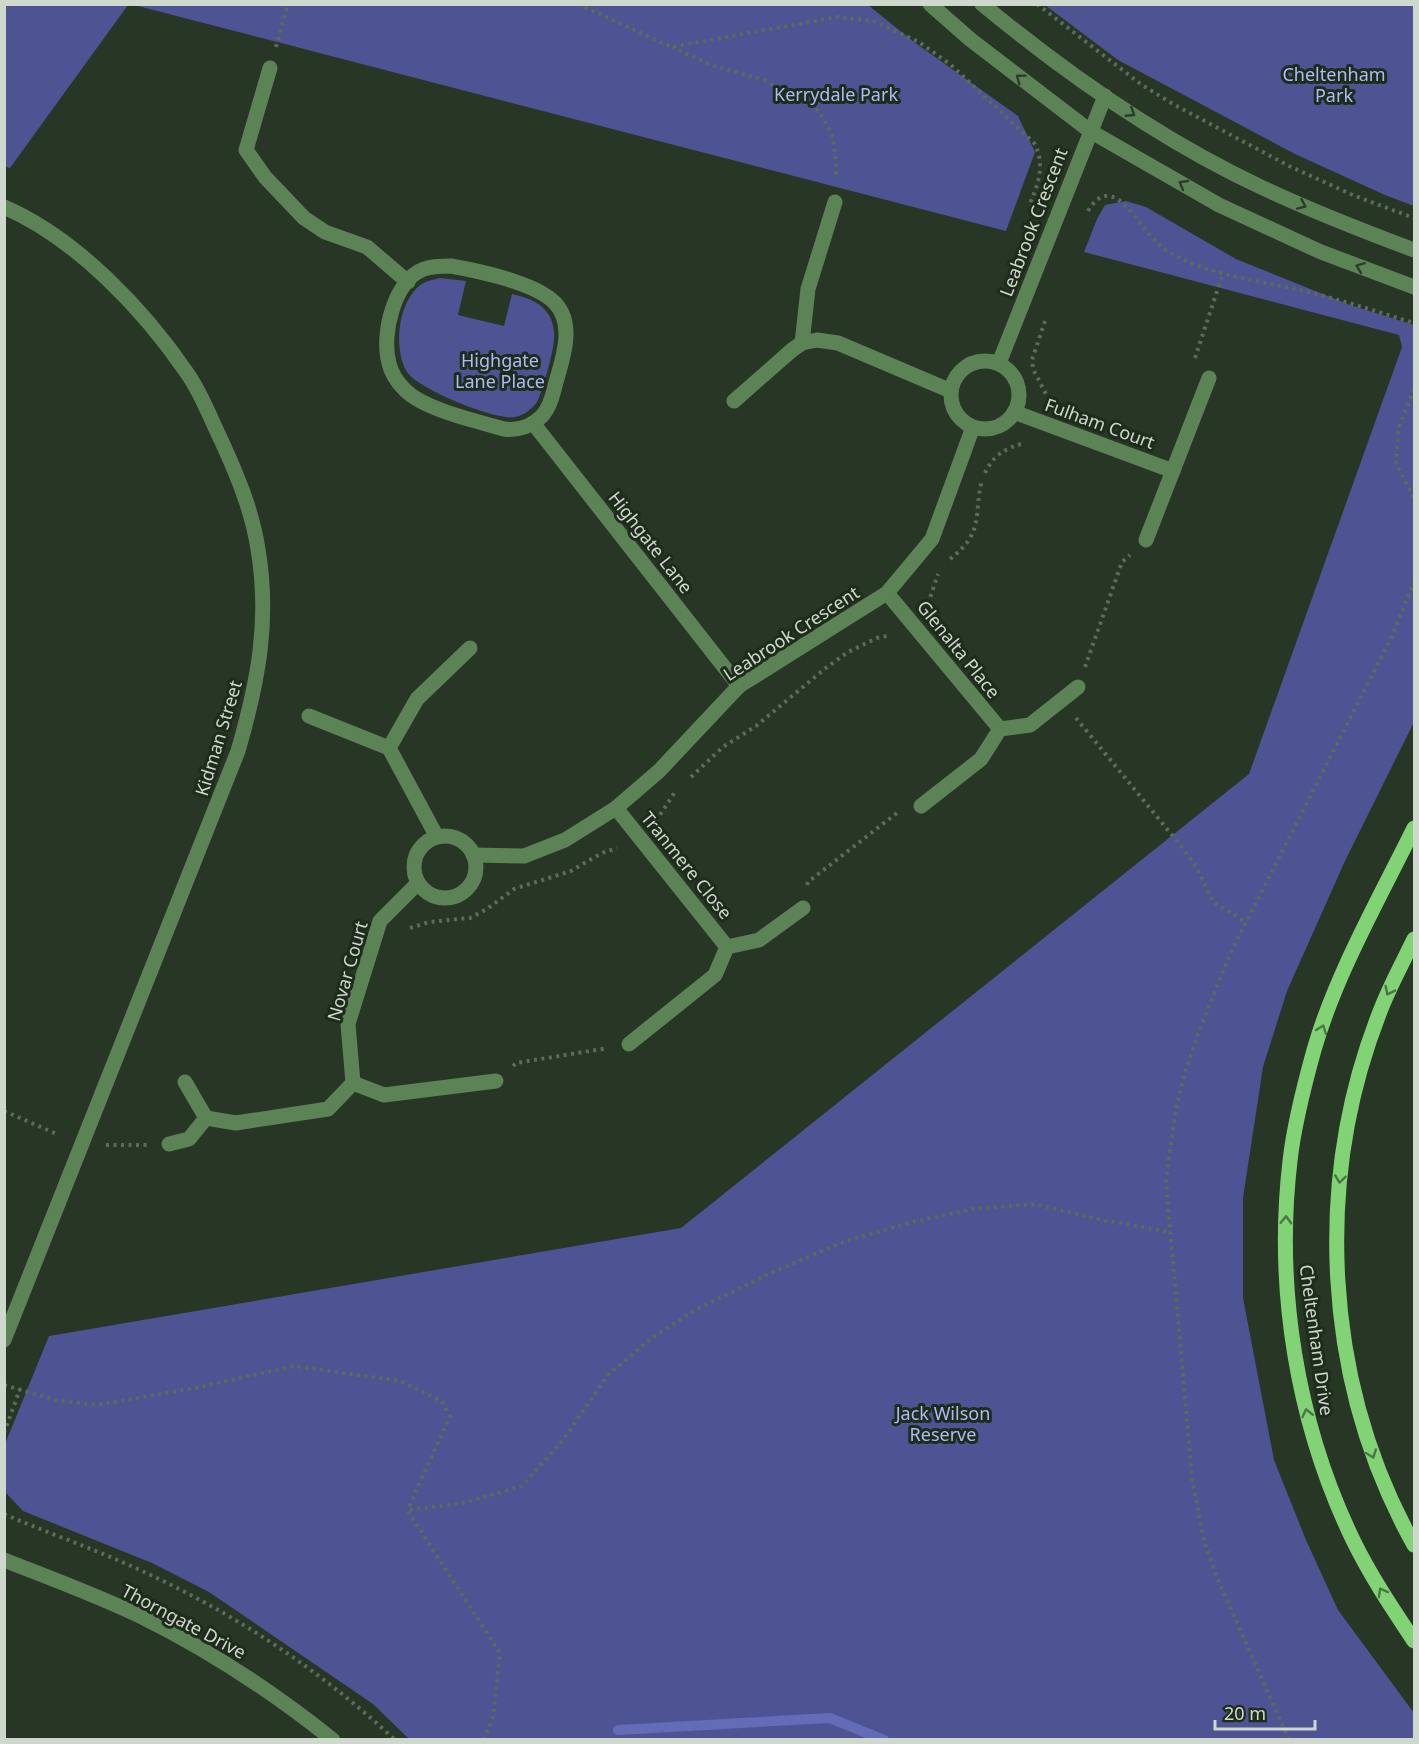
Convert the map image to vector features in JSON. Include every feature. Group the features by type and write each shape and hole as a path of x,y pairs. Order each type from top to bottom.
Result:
{"main road":[{"name":"Cheltenham Drive","path":"1414,828 1336,991 1315,1048 1300,1105 1290,1160 1285,1267 1300,1380 1312,1436 1330,1487 1354,1541 1389,1604 1414,1641"},
{"name":"Cheltenham Drive","path":"1414,939 1383,1004 1364,1059 1350,1112 1336,1220 1337,1273 1350,1380 1363,1430 1382,1482 1414,1545"}],"street":[{"path":"930,4 971,40 1090,130 1219,205 1321,252 1414,287"},
{"path":"982,4 1024,39 1105,96 1178,143 1262,188 1347,225 1414,250"},
{"path":"270,68 246,150 265,177 304,218 325,232 367,247 408,282"},
{"name":"Leabrook Crescent","path":"999,363 1105,96"},
{"path":"802,343 808,289 835,202"},
{"name":"Kidman Street","path":"4,207 53,235 102,273 147,320 189,375 242,486 258,549 263,609 261,654 254,697 238,751 4,1340"},
{"path":"452,266 525,285 537,289 554,302 561,311 566,338 564,356 547,410 533,423 513,430 504,429 431,406 406,392 388,362 389,322 395,301 408,282 423,269 452,266"},
{"path":"734,401 802,343 817,340 838,344 951,392"},
{"path":"983,361 999,363 1009,370 1019,390 1014,412 1001,425 990,429 973,427 963,421 952,406 951,392 956,378 964,369 983,361"},
{"path":"1146,540 1209,378"},
{"name":"Fulham Court","path":"1014,412 1173,471"},
{"name":"Highgate Lane","path":"533,423 739,686"},
{"name":"Leabrook Crescent","path":"473,855 524,856 565,840 616,808 659,771 739,686 887,593 933,539 973,427"},
{"name":"Glenalta Place","path":"887,593 1000,729"},
{"path":"389,748 417,699 470,648"},
{"path":"921,806 981,759 1000,729 1030,725 1078,687"},
{"path":"309,716 389,748 437,837"},
{"name":"Tranmere Close","path":"616,808 728,947"},
{"path":"448,836 459,839 473,855 476,866 473,879 467,888 454,897 432,896 418,883 414,872 414,861 420,849 437,837 448,836"},
{"name":"Novar Court","path":"353,1083 348,1024 380,921 418,883"},
{"name":"Tranmere Close","path":"728,947 759,940 803,908"},
{"name":"Tranmere Close","path":"629,1044 715,975 728,947"},
{"path":"185,1082 206,1118 236,1124 328,1109 353,1083 384,1095 496,1081"},
{"path":"169,1144 189,1139 206,1118"},
{"name":"Thorngate Drive","path":"4,1560 139,1616 178,1636 240,1672 302,1714 333,1740"}],"path":[{"path":"270,68 288,4"},
{"path":"578,4 711,65 764,80 819,111 833,137 836,163 835,202"},
{"path":"1037,4 1142,85 1173,104 1289,166 1355,196 1414,218"},
{"path":"671,47 837,17 873,21 919,42 951,65 1034,143 1040,153 1041,169 1029,206"},
{"path":"1086,216 1096,199 1106,195 1118,198 1133,212 1156,242 1173,255 1223,273 1343,301 1414,323"},
{"path":"1209,378 1195,357 1223,273"},
{"path":"1047,316 1032,360 1033,369 1047,395 1049,405"},
{"path":"1414,389 1399,427 1396,463 1414,498"},
{"path":"949,559 965,545 973,534 978,522 980,491 990,464 1005,449 1031,441"},
{"path":"1078,687 1122,562 1146,540"},
{"path":"927,607 936,578 942,568"},
{"path":"1289,1740 1216,1575 1204,1541 1192,1478 1170,1232 1167,1180 1169,1148 1184,1075 1230,954 1392,636 1414,582"},
{"path":"653,827 674,794 723,747 756,726 848,652 877,638 888,637 895,633"},
{"path":"1061,700 1181,846 1197,868 1213,902 1246,922"},
{"path":"803,908 808,882 909,804 921,806"},
{"path":"387,914 403,928 413,928 429,922 470,918 487,909 514,889 571,871 602,853 623,846"},
{"path":"496,1081 516,1063 629,1044"},
{"path":"4,1111 82,1146 169,1144"},
{"path":"407,1510 463,1503 522,1486 563,1440 608,1375 652,1337 695,1310 775,1271 846,1241 912,1222 964,1211 1024,1205 1046,1206 1102,1220 1170,1232"},
{"path":"4,1385 56,1400 97,1405 195,1388 294,1366 400,1381 441,1401 450,1416 407,1510"},
{"path":"4,1433 20,1389"},
{"path":"407,1510 500,1653 493,1717 484,1740"},
{"path":"4,1514 123,1562 248,1627 328,1682 396,1740"}],"green space":[{"path":"7,5 128,5 10,168 4,166 4,8"},
{"name":"Kerrydale Park","path":"134,5 868,5 914,42 1018,116 1035,152 1006,231"},
{"name":"Cheltenham Park","path":"1045,5 1414,5 1414,206 1295,154 1118,60"},
{"name":"Jack Wilson Reserve","path":"1126,201 1146,207 1236,259 1350,305 1414,325 1414,722 1345,861 1287,991 1263,1067 1243,1198 1243,1298 1274,1460 1306,1540 1338,1610 1414,1713 1414,1739 409,1739 373,1704 209,1592 152,1563 23,1511 5,1492 5,1444 49,1336 681,1228 1249,774 1402,347 1399,335 1084,252 1105,205"},
{"name":"Highgate Lane Place","path":"440,278 466,281 458,315 504,326 512,294 539,304 547,312 554,328 552,353 537,402 524,413 515,417 505,417 475,409 426,387 407,372 400,351 402,315 406,304 419,286"}],"waterway":[{"path":"618,1730 830,1718 884,1740"}]}
